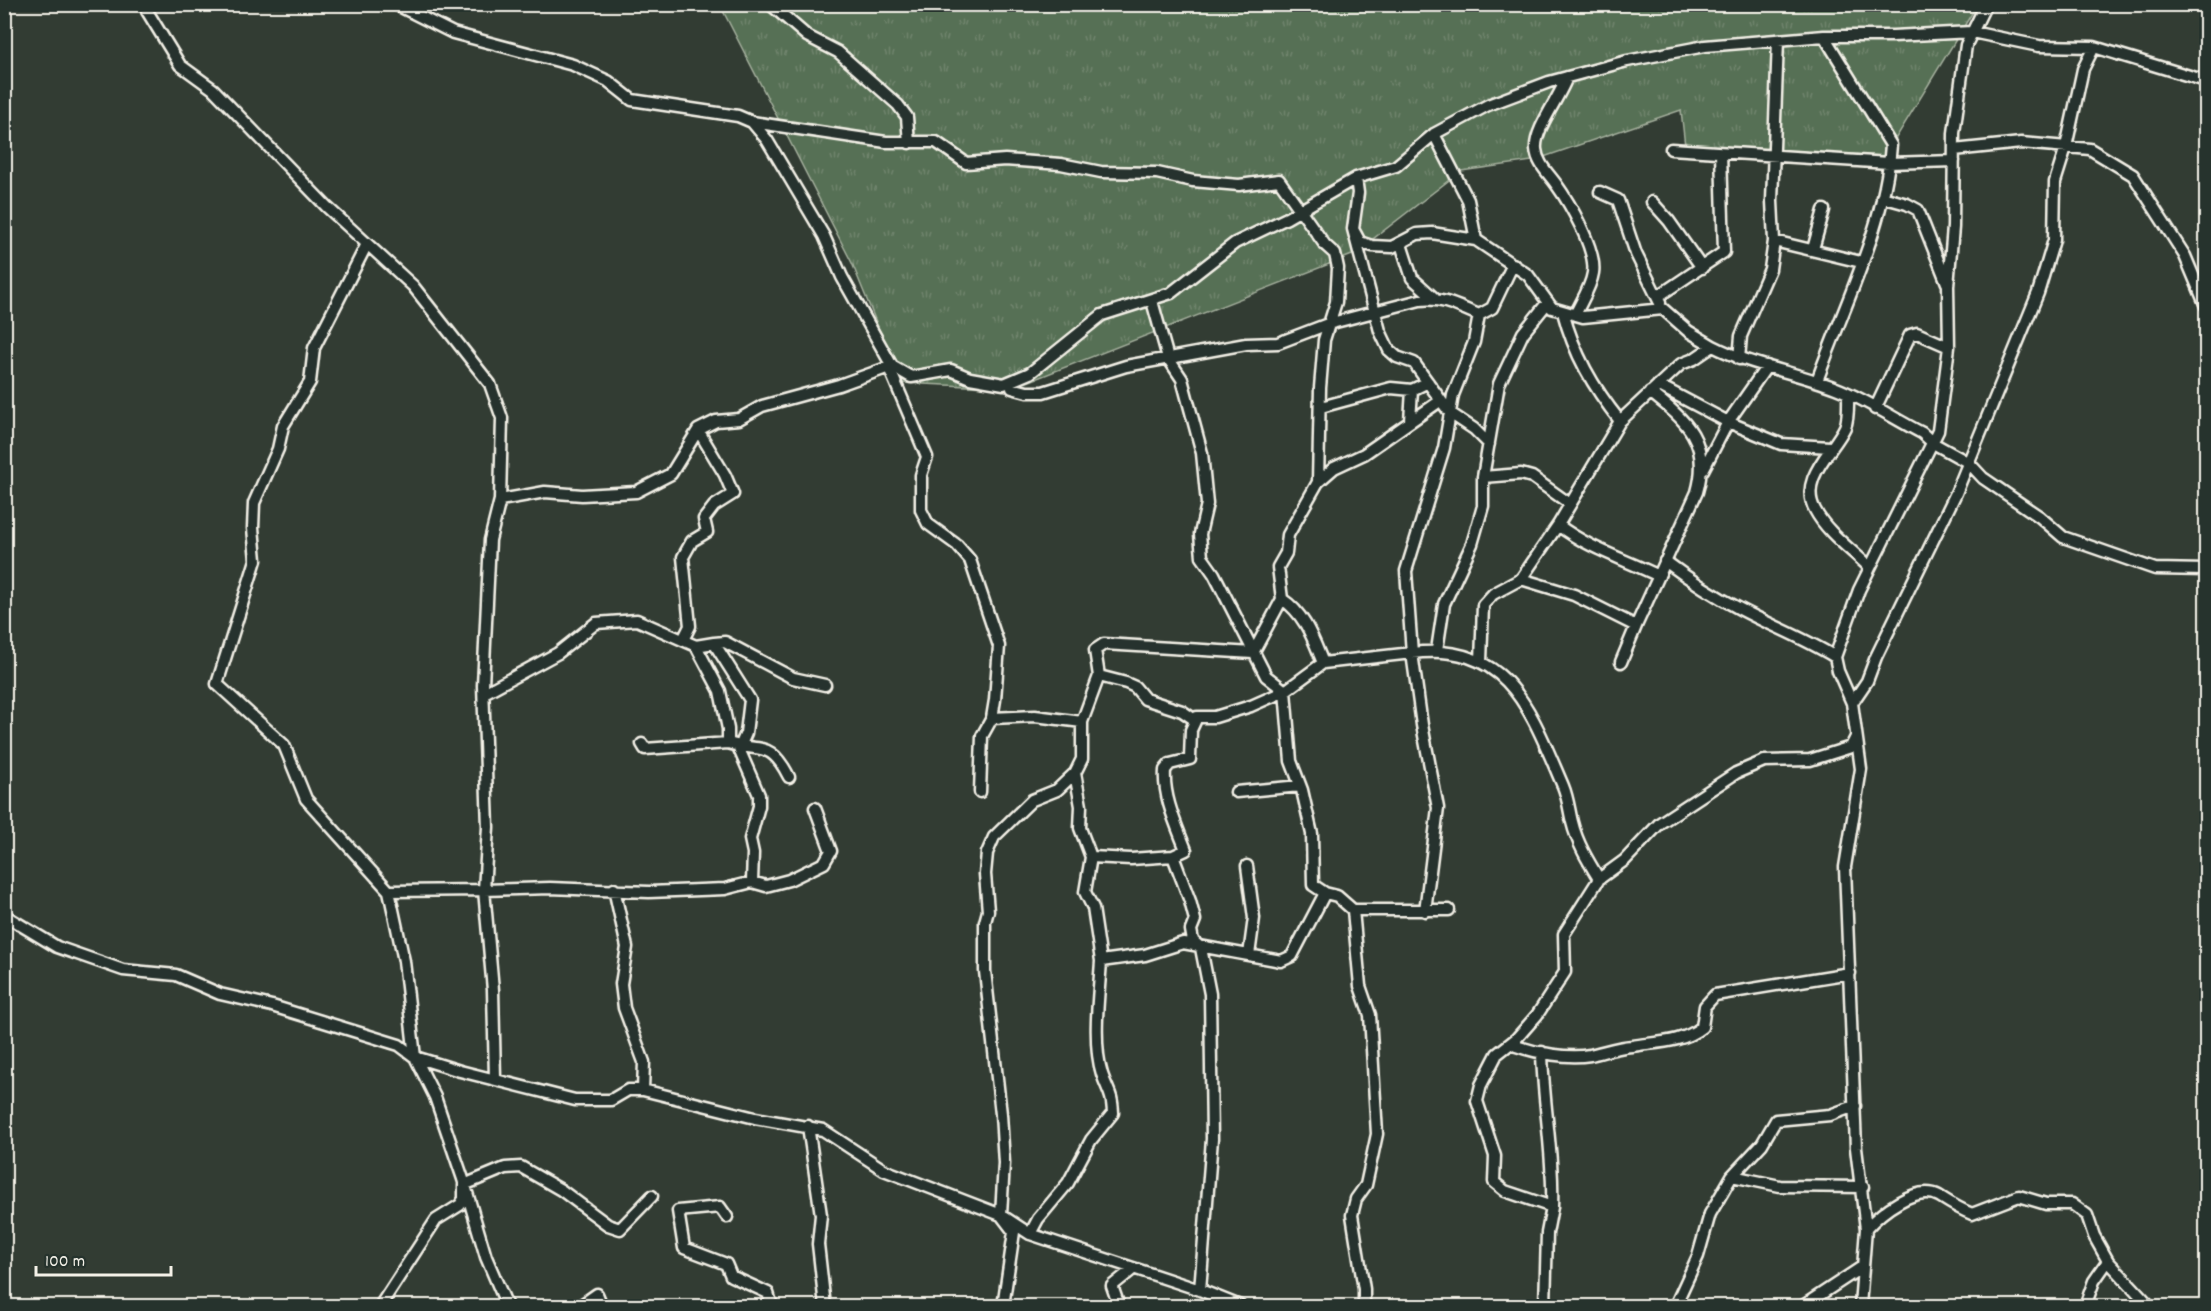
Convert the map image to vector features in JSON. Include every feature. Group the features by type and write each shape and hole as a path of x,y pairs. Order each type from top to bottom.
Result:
{"street":[{"path":"149,4 147,11 180,65 213,89 327,207 412,286 490,384 502,418 500,500 490,540 484,693 484,767 488,827 484,890 493,990 495,1078"},
{"path":"395,4 453,33 573,65 608,81 632,100 738,116 752,122 852,138 909,143 936,142 966,163 1005,160 1101,172 1157,173 1193,181 1239,185 1279,180 1300,211 1312,223 1325,245 1335,254 1338,267 1336,302 1328,324 1320,388 1318,482"},
{"path":"770,4 807,36 837,52 898,105 907,117 909,143"},
{"path":"1860,1306 1866,1228 1863,1187 1856,1148 1845,867 1861,769 1851,703 1835,657 1870,568 1938,431 1949,347 1948,286 1954,133 1966,45 1986,4"},
{"path":"752,122 767,140 824,236 842,277 892,366 911,376 951,370 970,378 1004,384 1030,373 1102,315 1152,301 1171,293 1236,243 1300,211 1356,178 1396,166 1434,135 1488,105 1567,77 1627,61 1705,46 1824,36 1893,36 1972,32 2039,46 2094,47 2206,81"},
{"path":"1817,381 1862,262 1882,197 1891,145 1879,122 1824,36"},
{"path":"1739,359 1741,336 1770,269 1774,241 1772,201 1778,40"},
{"path":"1851,703 1867,681 1876,657 1969,464 2038,293 2054,240 2055,182 2066,147 2083,69 2094,47"},
{"path":"1567,77 1537,137 1536,148 1538,160 1578,222 1593,259 1594,272 1569,313 1571,343 1597,392 1620,421"},
{"path":"1434,135 1468,200 1476,240"},
{"path":"1954,150 2021,143 2090,149 2133,175 2185,256 2206,306"},
{"path":"1671,149 1889,163 1954,161"},
{"path":"1657,297 1724,252 1721,153"},
{"path":"1356,178 1358,193 1353,229 1380,331 1389,350 1397,357 1414,363 1450,414 1474,429 1489,444"},
{"path":"1600,192 1618,200 1629,227 1635,254 1663,309 1688,331 1739,359 1817,381 1848,394 1922,433 1933,443 1969,464 1983,478 2040,517 2062,537 2155,569 2206,570"},
{"path":"1882,197 1907,204 1918,210 1948,286"},
{"path":"1652,202 1669,221 1701,268"},
{"path":"1813,249 1824,210"},
{"path":"1353,229 1360,242 1372,246 1392,247 1417,234 1476,240 1486,249 1528,275 1552,308 1583,317 1663,309"},
{"path":"1774,241 1862,262"},
{"path":"367,244 314,348 310,382 283,426 278,449 254,503 256,560 217,684 284,745 306,799 389,891 404,961 415,1057 435,1097 486,1257 507,1306"},
{"path":"1401,244 1412,278 1434,298 1450,302 1479,315"},
{"path":"1479,315 1492,308 1513,264"},
{"path":"1012,388 1027,392 1043,392 1126,366 1246,344 1278,343 1328,324 1434,298"},
{"path":"1152,301 1168,358 1182,379 1202,453 1207,504 1200,534 1203,557 1266,676 1285,691 1291,761 1312,834 1313,885 1325,893 1338,896 1353,910 1360,986 1370,1015 1377,1134 1366,1185 1356,1199 1352,1215 1364,1289 1364,1306"},
{"path":"1437,650 1444,604 1472,544 1484,507 1483,477 1499,384 1523,333 1548,302"},
{"path":"1425,911 1438,808 1422,725 1412,653 1406,571 1444,448 1460,374 1474,342 1479,315"},
{"path":"1875,409 1910,335 1917,333 1949,347"},
{"path":"1481,662 1483,605 1493,594 1521,579 1603,454 1620,421 1681,364 1694,359 1713,346"},
{"path":"500,500 545,492 582,495 636,492 671,474 698,430 716,421 740,419 762,406 839,385 892,366"},
{"path":"892,366 890,370 927,457 921,475 921,510 928,524 957,545 970,560 999,646 992,718 982,736 980,792"},
{"path":"1621,662 1697,492 1703,470 1728,422 1767,366"},
{"path":"1321,407 1391,388 1412,390 1428,382"},
{"path":"1654,388 1781,444 1830,447"},
{"path":"1654,388 1689,426 1703,470"},
{"path":"1410,421 1412,390"},
{"path":"1848,394 1845,426 1830,447 1810,485 1814,509 1827,526 1870,568"},
{"path":"1253,652 1282,599 1278,567 1286,553 1288,535 1318,482 1334,468 1364,454 1440,401"},
{"path":"683,640 690,626 683,557 692,541 707,532 704,519 714,506 733,494 725,475 698,430"},
{"path":"1483,477 1521,474 1532,477 1570,504"},
{"path":"1558,525 1594,549 1606,550 1659,576"},
{"path":"1665,561 1700,586 1742,610 1801,636 1835,657"},
{"path":"1521,579 1574,596 1636,626"},
{"path":"1282,599 1302,618 1311,633 1323,663"},
{"path":"484,693 558,653 596,623 637,620 696,646 725,642 793,678 825,685"},
{"path":"714,643 750,700 746,732 740,746 759,795 759,806 750,839 753,853 752,882"},
{"path":"1003,1306 1014,1232 1001,1215 1004,1163 1001,1114 985,971 985,922 988,911 985,874 987,853 994,837 1032,800 1057,790 1075,773 1082,759 1082,722 1099,676 1095,650 1104,644 1253,652"},
{"path":"696,646 720,690 728,743"},
{"path":"1091,857 1131,859 1173,856 1186,850 1164,786 1165,770 1170,764 1190,759 1191,730 1197,717 1215,717 1237,711 1285,691 1323,663 1437,650 1456,652 1481,662 1506,678 1523,701 1563,786 1583,853 1599,879"},
{"path":"1099,676 1126,682 1135,687 1145,699 1182,711 1196,720"},
{"path":"992,718 1035,716 1082,722"},
{"path":"1552,1208 1505,1191 1494,1182 1495,1156 1477,1101 1485,1074 1497,1054 1516,1040 1537,1015 1565,972 1564,934 1599,879 1625,860 1660,823 1736,773 1764,761 1810,760 1833,754 1851,747 1856,737"},
{"path":"642,744 645,749 728,743 763,747 773,753 789,777"},
{"path":"1030,1234 1038,1219 1068,1183 1091,1140 1113,1113 1112,1093 1102,1074 1098,1014 1101,961 1093,908 1085,892 1091,857 1080,828 1082,806 1075,773"},
{"path":"1236,792 1300,786"},
{"path":"389,891 550,888 649,892 725,889 752,882 766,886 789,880 824,863 831,851 815,808"},
{"path":"1173,856 1193,910 1195,920 1191,930 1193,941 1200,948 1210,994 1213,1047 1210,1093 1212,1139 1200,1290"},
{"path":"1247,866 1254,918 1249,955"},
{"path":"615,890 627,947 621,984 624,1008 644,1062 643,1090"},
{"path":"1101,961 1145,955 1183,943 1200,948 1281,961 1292,956 1325,893"},
{"path":"1353,910 1449,910"},
{"path":"4,915 57,947 123,970 176,975 220,994 272,1006 399,1045 415,1057 460,1071 575,1100 611,1100 628,1090 643,1090 755,1118 823,1130 884,1170 1001,1215 1030,1234 1200,1290 1240,1306"},
{"path":"1516,1040 1516,1046 1542,1052 1589,1055 1618,1047 1690,1037 1702,1027 1705,1006 1715,995 1850,973"},
{"path":"1542,1052 1543,1098 1549,1120 1548,1140 1554,1185 1547,1233 1545,1306"},
{"path":"1675,1306 1698,1256 1710,1214 1732,1176 1762,1144 1776,1120 1830,1115 1855,1106"},
{"path":"808,1126 821,1215 818,1244 825,1306"},
{"path":"464,1185 505,1168 521,1167 561,1190 608,1225 620,1229 651,1196"},
{"path":"1732,1176 1780,1186 1863,1187"},
{"path":"380,1306 436,1220 460,1205 464,1199 464,1185"},
{"path":"1866,1228 1884,1209 1925,1194 1937,1195 1951,1206 1972,1214 2019,1196 2046,1204 2072,1204 2087,1215 2094,1236 2108,1260 2150,1306"},
{"path":"728,1217 720,1208 678,1211 684,1248 726,1264 731,1276 768,1293 772,1306"},
{"path":"2085,1306 2094,1281 2108,1260"},
{"path":"1803,1306 1862,1267"},
{"path":"1119,1306 1112,1287 1132,1269"},
{"path":"580,1306 597,1294 602,1306"}],"green space":[{"path":"720,5 1977,5 1885,156 1685,146 1681,110 1532,161 1461,171 1352,255 1012,388 901,383 852,263"}]}
